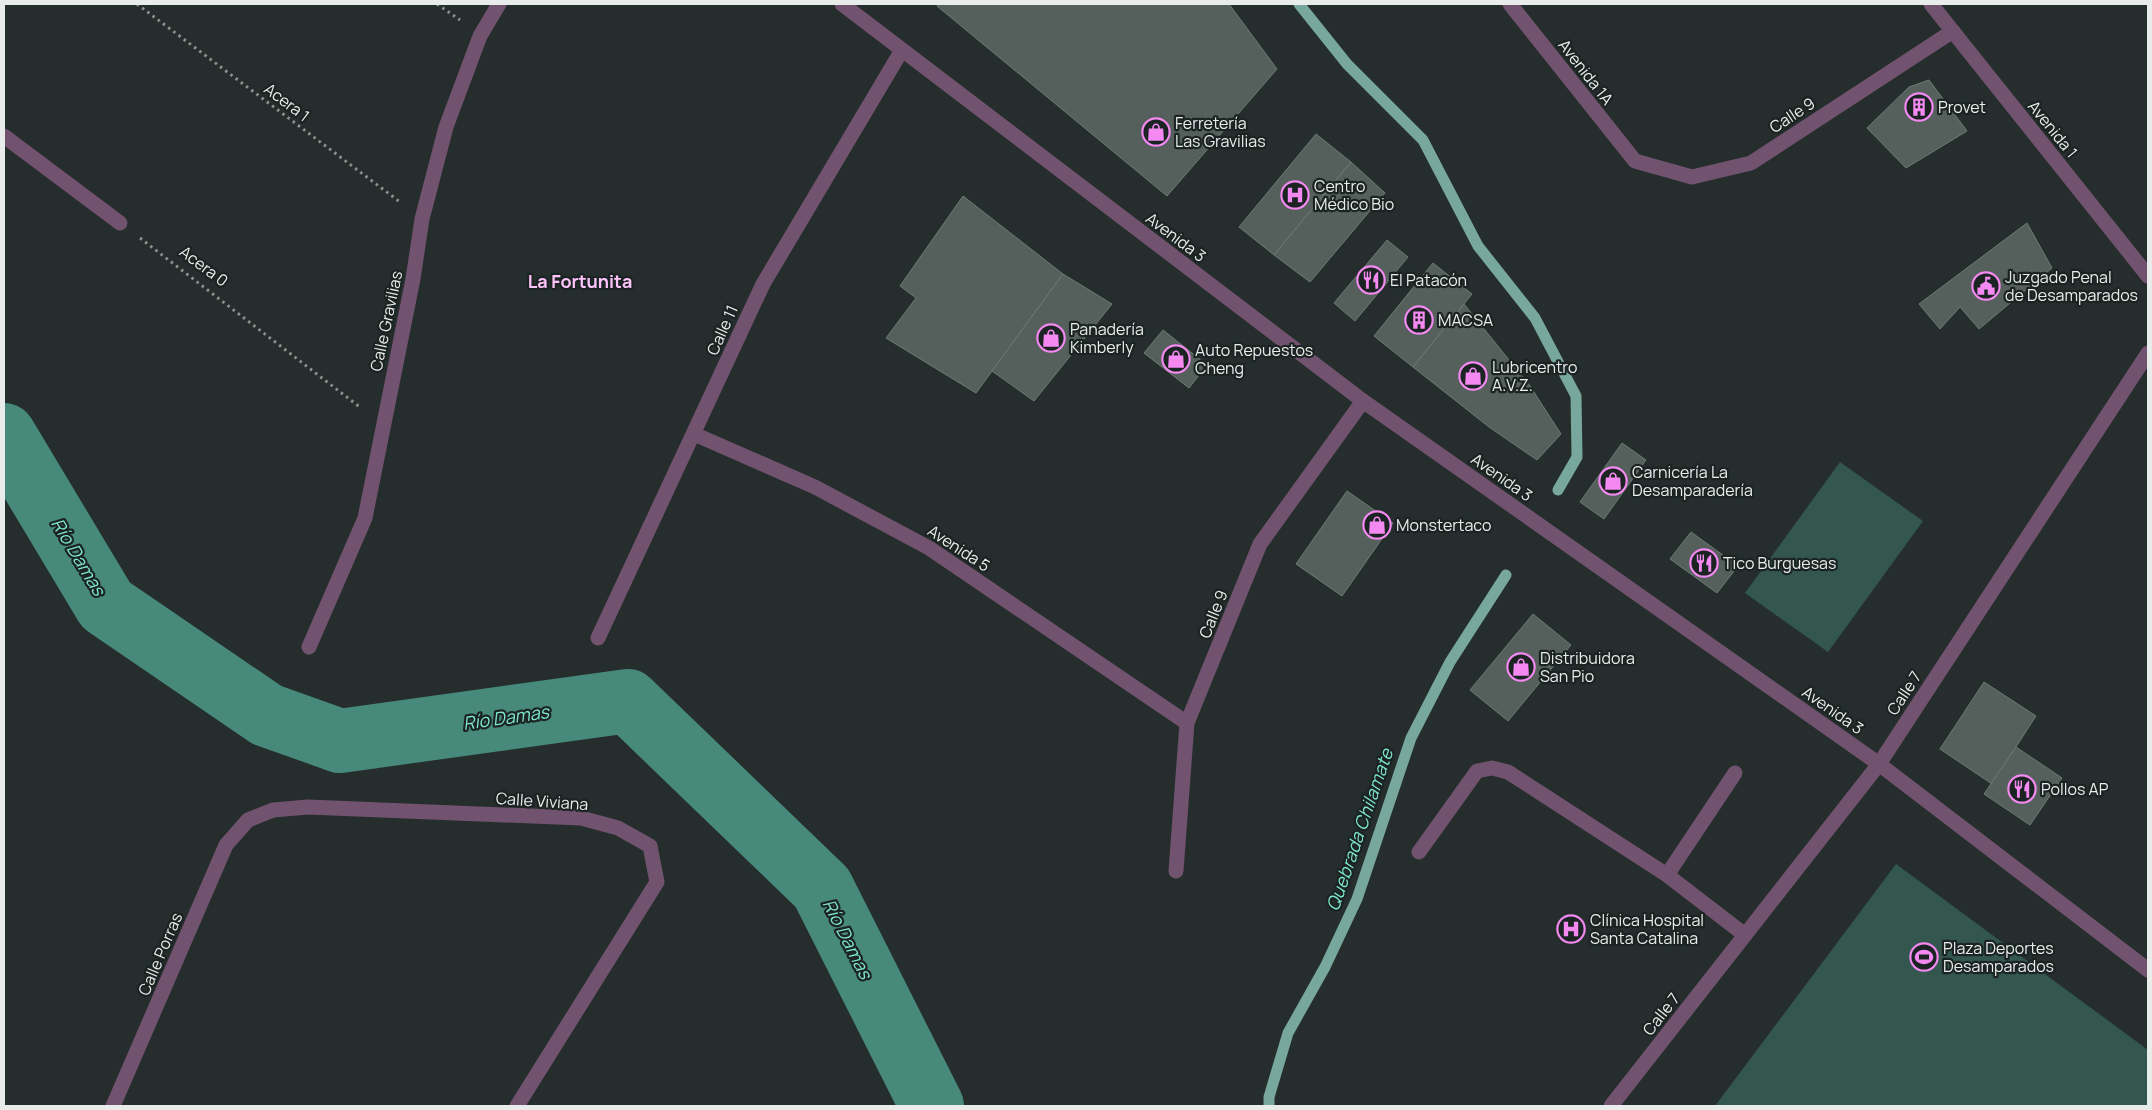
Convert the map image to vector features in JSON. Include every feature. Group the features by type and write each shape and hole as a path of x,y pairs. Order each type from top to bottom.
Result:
{"street":[{"name":"Calle Gravilias","path":"309,647 365,518 413,278 422,219 446,127 480,36 500,4"},
{"name":"Avenida 3","path":"842,4 1363,400 1879,764 2148,970"},
{"name":"Avenida 1A","path":"1510,4 1635,162"},
{"name":"Avenida 1","path":"1931,4 2148,276"},
{"name":"Calle 9","path":"1635,162 1692,178 1751,163 1953,31"},
{"name":"Calle 11","path":"598,638 763,284 902,50"},
{"path":"4,136 120,223"},
{"name":"Calle 7","path":"1611,1106 1879,764 2148,353"},
{"name":"Calle 9","path":"1176,871 1187,723 1260,544 1363,400"},
{"name":"Avenida 5","path":"694,434 815,487 929,548 1187,723"},
{"path":"1419,852 1477,771 1492,768 1508,772 1667,875 1745,935"},
{"path":"1667,875 1735,773"},
{"name":"Calle Viviana","path":"248,820 273,810 308,807 581,818 618,828 650,846 657,882 517,1106"},
{"name":"Calle Porras","path":"114,1106 226,845 248,820"}],"path":[{"name":"Acera 1","path":"136,4 422,219"},
{"name":"Acera 0","path":"120,223 383,424"}],"green space":[{"path":"1840,462 1923,521 1828,652 1745,593"},
{"name":"Plaza Deportes Desamparados","path":"1896,864 2148,1050 2148,1106 1715,1106"}],"building":[{"name":"Ferretería Las Gravilias","path":"939,4 1229,4 1277,69 1167,196 937,6"},
{"name":"Provet","path":"1929,80 1967,131 1906,168 1867,128 1909,87"},
{"name":"Centro Médico Bio","path":"1316,134 1351,162 1274,255 1239,227"},
{"path":"1351,162 1385,193 1310,282 1274,255"},
{"path":"963,196 1063,274 976,393 886,338 916,298 900,286"},
{"name":"Juzgado Penal de Desamparados","path":"2027,223 2052,268 1979,329 1960,307 1940,329 1919,304"},
{"name":"El Patacón","path":"1387,240 1408,257 1355,321 1334,303"},
{"name":"MACSA","path":"1433,263 1472,294 1413,367 1374,336"},
{"name":"Panadería Kimberly","path":"1063,274 1112,304 1034,401 992,371"},
{"name":"Lubricentro A.V.Z.","path":"1464,304 1530,386 1561,434 1537,460 1489,427 1413,367"},
{"name":"Auto Repuestos Cheng","path":"1163,330 1207,365 1189,388 1144,353"},
{"name":"Carnicería La Desamparadería","path":"1622,443 1646,460 1604,519 1580,502"},
{"path":"1347,491 1393,523 1342,596 1296,564"},
{"name":"Tico Burguesas","path":"1691,532 1738,566 1717,593 1670,559"},
{"name":"Distribuidora San Pio","path":"1533,614 1571,645 1508,721 1470,690"},
{"path":"1984,682 2036,716 1992,784 1940,749"},
{"name":"Pollos AP","path":"2016,747 2062,778 2030,825 1984,794"}],"waterway":[{"name":"Quebrada Chilamate","path":"1299,4 1347,64 1423,140 1478,246 1535,318 1576,396 1577,457 1558,490"},
{"name":"Río Damas","path":"4,435 106,605 267,715 340,741 628,701 822,888 932,1106"},
{"name":"Quebrada Chilamate","path":"1269,1106 1269,1097 1288,1033 1325,967 1357,899 1411,738 1450,662 1506,575"}],"place":[{"name":"Provet","path":"1919,107"},
{"name":"Ferretería Las Gravilias","path":"1156,132"},
{"name":"Centro Médico Bio","path":"1295,195"},
{"name":"El Patacón","path":"1371,280"},
{"name":"Juzgado Penal de Desamparados","path":"1986,286"},
{"name":"MACSA","path":"1419,320"},
{"name":"Panadería Kimberly","path":"1051,338"},
{"name":"Auto Repuestos Cheng","path":"1176,359"},
{"name":"Lubricentro A.V.Z.","path":"1473,376"},
{"name":"Carnicería La Desamparadería","path":"1613,481"},
{"name":"Monstertaco","path":"1377,525"},
{"name":"Tico Burguesas","path":"1704,563"},
{"name":"Distribuidora San Pio","path":"1521,667"},
{"name":"Pollos AP","path":"2022,789"},
{"name":"Clínica Hospital Santa Catalina","path":"1571,929"},
{"name":"Plaza Deportes Desamparados","path":"1924,957"}],"district":[{"name":"La Fortunita","path":"580,282"}]}
